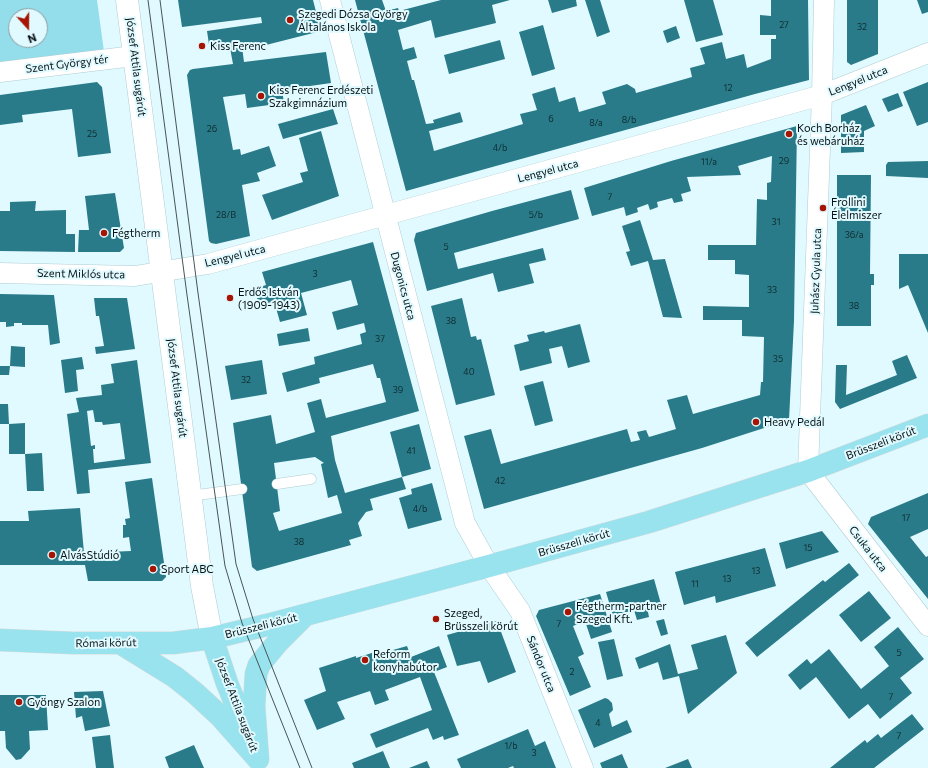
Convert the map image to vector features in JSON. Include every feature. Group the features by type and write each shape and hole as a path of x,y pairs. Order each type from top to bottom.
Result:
{"main road":[{"name":"Brüsszeli körút","path":"212,638 305,615 649,522 808,471 928,425"},
{"path":"260,764 254,706 256,674 259,665 278,642 305,615"},
{"name":"Római körút","path":"0,640 73,644 173,642 212,638"},
{"name":"József Attila sugárút","path":"212,638 227,683 260,764"},
{"path":"120,643 175,678 195,693 220,716 260,764"}],"street":[{"name":"József Attila sugárút","path":"127,0 190,496 202,586 212,638"},
{"name":"Dugonics utca","path":"330,0 465,523 489,566"},
{"name":"Juhász Gyula utca","path":"808,471 822,95 824,0"},
{"name":"Lengyel utca","path":"162,271 208,264 822,95 928,53"},
{"name":"Szent György tér","path":"0,72 134,56"},
{"name":"Szent Miklós utca","path":"0,273 135,276 162,271"},
{"name":"Csuka utca","path":"808,471 928,626"},
{"name":"Sándor utca","path":"489,566 520,612 583,768"}],"lane":[{"path":"277,484 311,479"},
{"path":"190,496 242,489"}],"shaded area":[{"path":"0,0 97,0 105,59 0,72"}],"building":[{"path":"178,0 313,0 321,31 266,45 242,47 244,62 326,52 331,83 282,90 284,103 247,108 245,94 223,97 233,150 240,149 241,155 269,146 276,166 257,173 260,181 242,185 250,236 216,244 209,241 187,75 190,70 193,69 233,64 230,48 210,51 207,31 262,23 261,17 182,27"},
{"path":"355,0 382,0 386,11 398,8 399,11 441,0 510,0 492,5 496,23 435,38 431,20 398,30 403,50 414,47 417,58 407,61 412,80 414,80 426,124 434,123 433,120 460,112 463,122 429,131 434,151 523,124 520,114 537,110 532,94 555,87 559,102 575,97 579,112 606,104 602,92 627,84 635,89 636,93 692,77 690,68 705,64 700,48 722,42 726,59 744,54 747,68 771,59 771,39 776,39 776,35 760,35 760,15 771,16 771,0 808,0 809,80 406,191"},
{"path":"548,0 576,0 577,6 552,13"},
{"path":"585,0 600,0 610,32 597,37"},
{"path":"684,0 713,0 723,35 696,42"},
{"path":"847,0 878,0 878,54 851,65 847,62"},
{"path":"917,0 928,0 928,12 922,14"},
{"path":"543,25 555,69 532,76 519,32"},
{"path":"676,26 680,38 667,43 663,31"},
{"path":"500,40 505,59 449,74 444,55"},
{"path":"97,82 102,87 111,153 78,157 72,109 22,115 23,122 0,125 0,95"},
{"path":"928,82 928,122 917,126 903,92"},
{"path":"898,93 903,106 888,112 882,99"},
{"path":"866,105 875,126 864,131 864,152 841,153 841,115"},
{"path":"333,109 338,124 283,139 278,124"},
{"path":"797,126 794,321 789,420 702,448 484,509 464,436 491,429 501,464 627,429 631,442 640,440 637,432 646,430 649,437 676,429 667,400 687,395 693,414 760,395 761,382 763,382 764,337 742,336 742,320 703,320 703,306 749,307 749,275 735,274 735,260 708,260 708,245 756,245 757,199 767,200 767,183 771,182 772,156 738,166 741,175 687,177 691,191 681,194 683,201 674,203 672,198 657,202 658,207 650,210 648,204 637,208 638,212 626,216 624,207 592,216 584,188 671,161"},
{"path":"321,131 339,196 272,220 262,195 303,182 300,173 308,171 299,138"},
{"path":"928,161 928,178 886,176 886,165 888,162"},
{"path":"837,175 871,175 870,274 874,274 874,285 871,285 871,326 837,326"},
{"path":"571,190 579,219 454,253 458,269 543,248 546,260 529,264 534,283 498,292 493,273 427,291 414,240 416,233"},
{"path":"115,193 124,248 120,252 78,252 79,230 89,230 85,196"},
{"path":"36,201 35,211 66,210 66,234 75,234 75,252 0,251 0,211 10,211 10,202"},
{"path":"640,220 653,260 665,259 682,318 663,317 648,261 631,266 626,252 630,251 622,226"},
{"path":"373,242 419,411 331,436 335,460 345,493 402,477 406,489 370,499 373,510 366,512 358,523 362,536 349,540 351,545 257,571 252,567 233,423 271,415 276,444 315,432 307,403 321,399 326,418 386,402 380,378 377,378 373,364 319,378 320,383 287,392 282,373 315,364 314,357 362,344 360,334 366,332 364,323 337,330 332,312 358,305 351,280 301,293 307,315 280,322 274,301 259,306 257,298 263,296 260,287 266,285 262,272","holes":["315,457 324,463 321,464 328,498 337,495 342,513 279,531 273,513 280,511 274,463"]},
{"path":"899,254 928,254 928,333 908,285 899,289"},
{"path":"0,294 54,295 60,343 50,345 48,325 22,325 22,323 14,323 14,326 6,327 6,322 0,322"},
{"path":"94,298 127,298 135,349 96,354 95,347 104,346 99,316 96,316"},
{"path":"462,298 471,337 476,336 477,340 481,339 495,395 456,405 431,306"},
{"path":"580,324 590,362 568,368 562,346 549,349 552,363 520,371 514,345 529,341 527,335 544,331 545,333"},
{"path":"308,328 310,341 279,346 277,334"},
{"path":"11,346 25,347 25,367 10,366"},
{"path":"907,355 917,378 840,409 835,402 836,365 847,365 846,395 897,375 892,361"},
{"path":"82,357 84,369 76,370 78,391 65,393 61,360"},
{"path":"137,360 151,463 88,470 90,493 77,494 67,414 79,412 76,398 102,395 101,385 114,383 111,364","holes":["93,410 95,422 102,422 103,425 120,423 125,459 94,463 93,449 95,449 95,445 91,446 87,411"]},
{"path":"262,360 267,394 231,400 225,366"},
{"path":"0,366 10,366 9,375 0,375"},
{"path":"543,381 553,421 535,426 524,386"},
{"path":"0,404 8,404 9,424 0,424"},
{"path":"25,423 25,454 9,454 9,424"},
{"path":"419,424 431,469 402,477 390,432"},
{"path":"42,453 44,491 27,491 25,454"},
{"path":"152,478 166,577 162,581 88,581 85,565 0,565 0,521 29,521 28,511 80,508 84,553 131,551 129,537 123,538 123,525 126,525 125,519 130,518 125,482"},
{"path":"432,483 442,520 408,529 399,498 412,494 411,489"},
{"path":"928,493 928,529 910,537 926,557 928,556 928,599 868,524 871,517"},
{"path":"822,531 839,552 786,569 779,543"},
{"path":"765,548 776,586 716,603 715,596 684,605 675,572"},
{"path":"849,563 859,575 757,657 745,643 823,580 825,582"},
{"path":"654,579 661,604 647,607 649,617 637,620 634,610 613,616 606,592"},
{"path":"869,591 891,618 861,642 839,615"},
{"path":"600,594 612,632 591,639 585,621 573,626 584,654 578,657 591,687 570,696 536,616 539,610"},
{"path":"664,619 668,634 661,636 656,621"},
{"path":"497,621 516,672 488,683 480,661 457,666 447,635"},
{"path":"898,627 924,659 900,678 912,693 880,719 868,704 849,719 816,677 800,690 788,675 807,659 811,664 829,649 861,689 889,666 874,647"},
{"path":"726,635 737,673 688,714 679,676 663,680 658,662 639,669 635,658 670,644 678,674 698,669 691,645"},
{"path":"614,639 623,676 607,680 598,642"},
{"path":"407,646 411,657 439,646 447,667 434,672 459,735 444,740 443,736 433,740 428,728 376,748 370,734 432,710 420,677 385,690 389,700 375,705 370,691 337,702 345,719 317,730 304,700 326,691 319,668 356,656 356,658 378,651 379,654"},
{"path":"103,691 110,726 85,731 82,716 76,718 74,692"},
{"path":"0,695 46,695 48,730 29,731 30,749 21,759 16,760 6,748 5,731 0,731"},
{"path":"605,698 612,703 613,710 609,714 612,727 627,720 632,732 594,748 578,710"},
{"path":"912,714 924,729 874,768 830,768 865,740 867,743 878,734 881,738"},
{"path":"528,729 535,746 545,741 556,768 514,768 513,766 508,768 461,768 457,759"},
{"path":"110,735 114,768 96,768 92,737"},
{"path":"194,745 204,768 169,768 165,757"},
{"path":"383,751 390,768 354,768 352,763"},
{"path":"622,754 628,768 602,768 600,763"},
{"path":"688,759 692,768 665,768"},
{"path":"427,761 430,768 409,768"}],"tram line":[{"path":"148,0 225,566 242,623 300,768"},
{"path":"160,0 198,293 236,564 253,619 312,768"}],"place":[{"name":"Szegedi Dózsa György Általános Iskola","path":"290,20"},
{"name":"Kiss Ferenc","path":"202,46"},
{"name":"Kiss Ferenc Erdészeti Szakgimnázium","path":"261,96"},
{"name":"Koch Borház és webáruház","path":"789,134"},
{"name":"Frollini Élelmiszer","path":"823,208"},
{"name":"Fégtherm","path":"104,233"},
{"name":"Erdős István (1909-1943)","path":"230,298"},
{"name":"Heavy Pedál","path":"756,422"},
{"name":"AlvásStúdió","path":"52,555"},
{"name":"Sport ABC","path":"153,569"},
{"name":"Fégtherm-partner Szeged Kft.","path":"568,612"},
{"name":"Szeged, Brüsszeli körút","path":"436,619"},
{"name":"Reform konyhabútor","path":"365,660"},
{"name":"Gyöngy Szalon","path":"19,702"}]}
